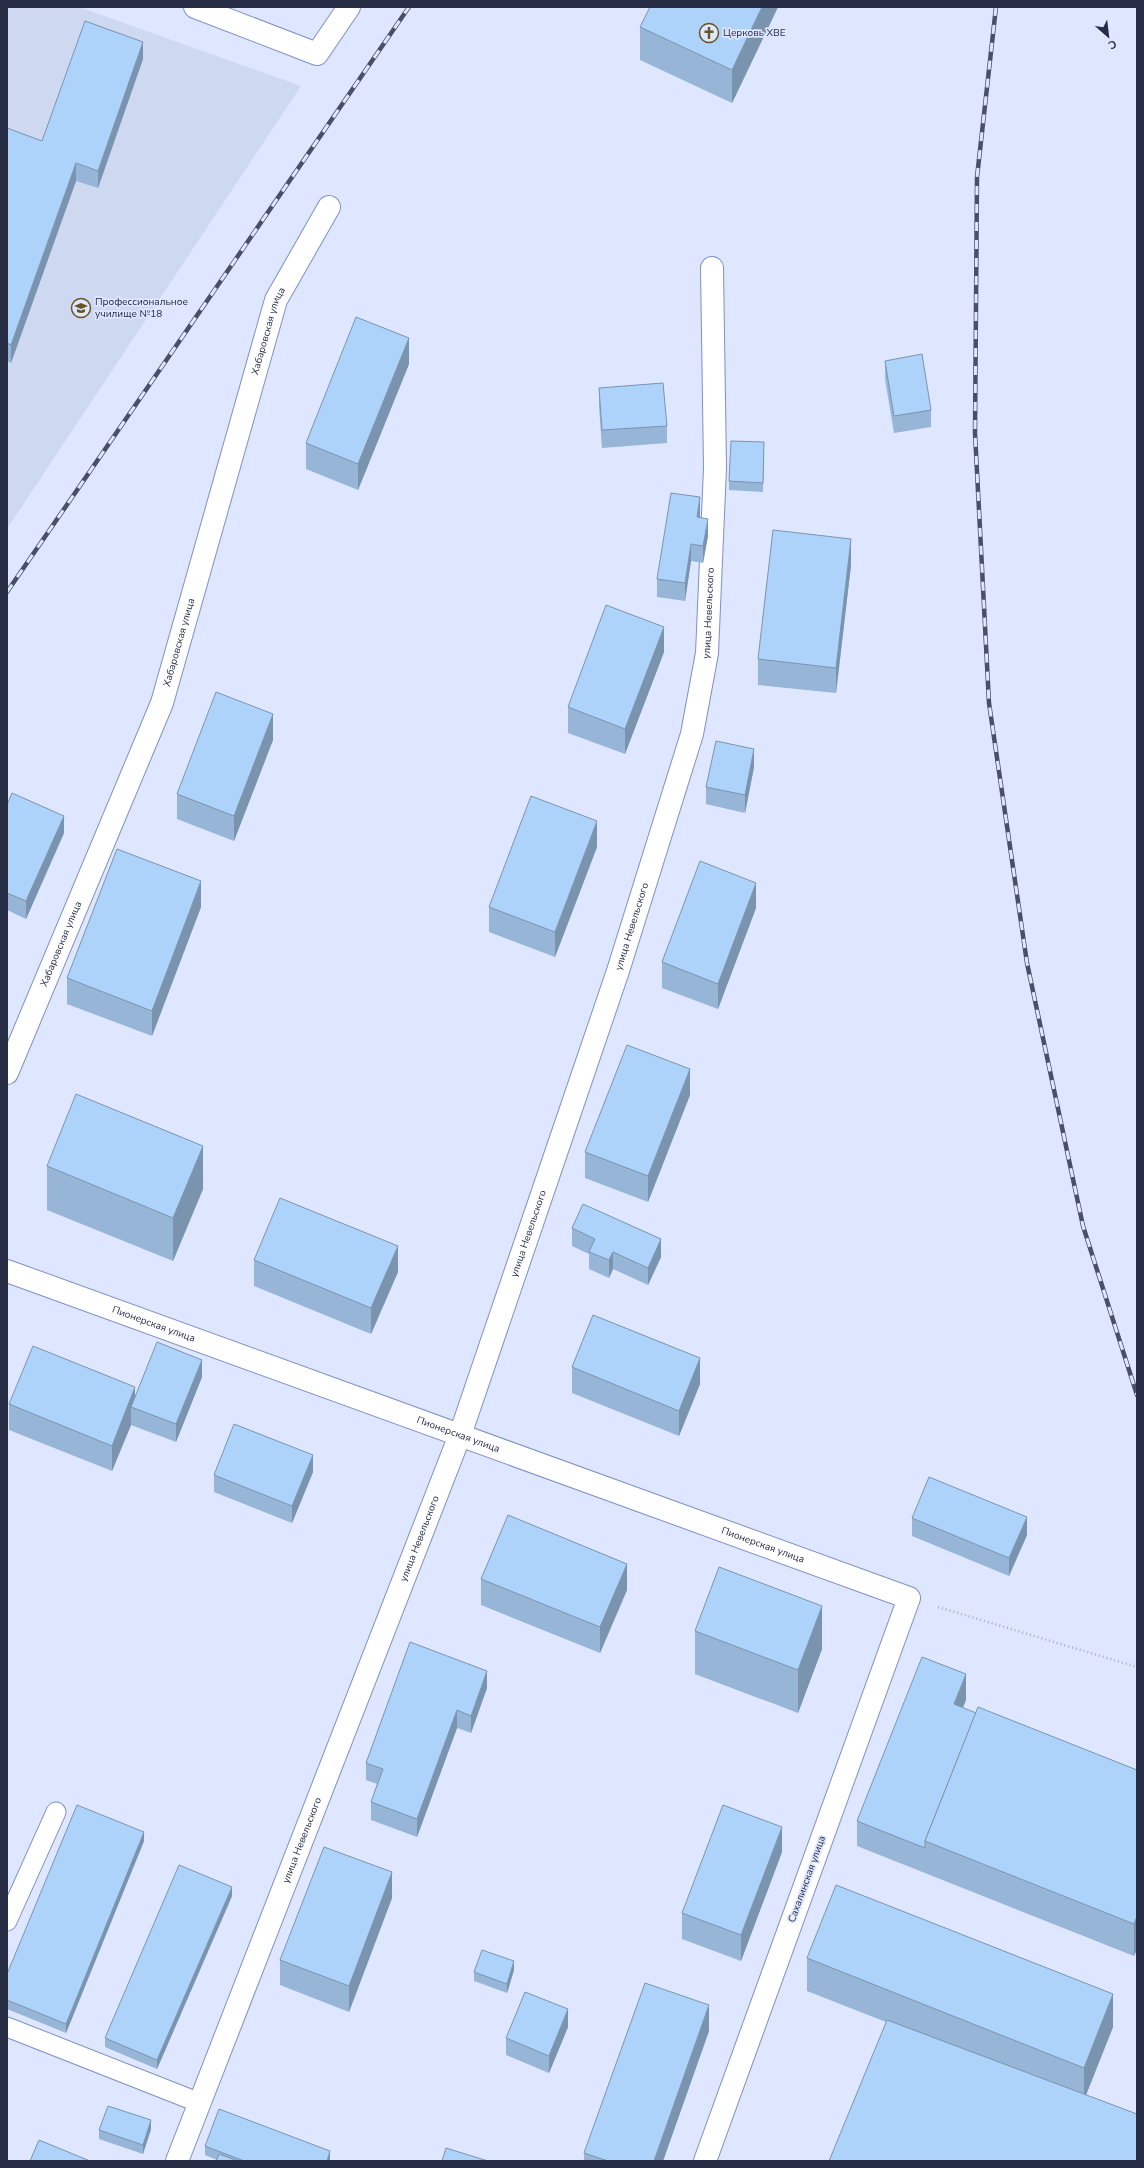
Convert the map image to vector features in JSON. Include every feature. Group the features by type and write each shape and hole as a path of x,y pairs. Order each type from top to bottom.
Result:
{"street":[{"path":"194,7 317,54 349,7"},
{"name":"Хабаровская улица","path":"7,1073 162,703 276,300 329,207"},
{"name":"улица Невельского","path":"177,2161 460,1435 618,971 692,734 707,653 715,468 712,268"},
{"name":"Пионерская улица","path":"7,1271 909,1598"},
{"name":"Сахалинская улица","path":"705,2161 909,1598"}],"lane":[{"path":"7,1921 56,1812"},
{"path":"7,2027 200,2102"}],"path":[{"path":"909,1598 1137,1667"}],"shaded area":[{"name":"Профессиональное училище №18","path":"7,7 79,7 301,86 7,529"}],"building":[{"path":"650,7 762,7 732,70 640,27"},
{"path":"85,21 143,42 98,171 76,163 11,345 7,343 7,128 42,141"},
{"path":"356,317 409,338 358,464 306,443"},
{"path":"922,354 931,410 894,416 885,361"},
{"path":"663,383 667,426 602,430 599,388"},
{"path":"731,441 764,442 763,483 729,481"},
{"path":"671,493 700,497 697,517 708,519 703,546 691,544 685,583 657,579"},
{"path":"773,530 851,539 836,668 758,659"},
{"path":"606,605 664,627 625,729 568,707"},
{"path":"216,692 273,714 234,816 177,794"},
{"path":"716,741 754,749 745,795 706,787"},
{"path":"12,793 64,816 26,901 7,893 7,805"},
{"path":"531,796 597,821 555,932 489,907"},
{"path":"117,849 201,881 152,1011 67,978"},
{"path":"700,861 756,883 718,984 662,962"},
{"path":"627,1045 690,1069 648,1176 585,1152"},
{"path":"76,1094 203,1146 173,1218 47,1166"},
{"path":"280,1198 398,1246 371,1308 254,1260"},
{"path":"583,1204 661,1239 648,1268 613,1252 609,1260 589,1252 595,1239 572,1228"},
{"path":"593,1315 700,1358 679,1411 572,1367"},
{"path":"157,1342 202,1360 176,1424 131,1407"},
{"path":"33,1346 135,1387 112,1446 9,1404"},
{"path":"234,1424 313,1455 292,1506 214,1475"},
{"path":"929,1477 1027,1517 1009,1558 912,1518"},
{"path":"508,1515 627,1564 600,1627 481,1579"},
{"path":"719,1567 822,1606 798,1670 695,1631"},
{"path":"410,1642 487,1671 471,1716 457,1710 417,1819 371,1802 383,1769 366,1763"},
{"path":"922,1657 966,1674 954,1704 976,1713 925,1841 925,1848 857,1821"},
{"path":"978,1707 1137,1770 1137,1916 1134,1924 925,1841"},
{"path":"77,1805 144,1832 66,2024 7,2000 7,1974"},
{"path":"723,1805 782,1827 741,1935 682,1913"},
{"path":"324,1847 392,1872 349,1986 280,1960"},
{"path":"179,1865 232,1887 157,2060 105,2038"},
{"path":"836,1885 1113,1994 1084,2068 807,1958"},
{"path":"482,1950 514,1961 507,1984 474,1972"},
{"path":"645,1983 709,2005 654,2161 608,2161 584,2153"},
{"path":"525,1992 568,2009 549,2056 506,2038"},
{"path":"887,2020 1137,2114 1137,2161 829,2161"},
{"path":"108,2106 151,2120 143,2145 99,2130"},
{"path":"219,2109 330,2151 327,2161 244,2161 205,2146"},
{"path":"39,2140 90,2161 30,2161"},
{"path":"446,2148 488,2161 442,2161"},
{"path":"219,2154 238,2161 216,2161"}],"railway":[{"path":"7,592 409,7"},
{"path":"996,7 977,177 975,433 989,703 1027,963 1083,1226 1137,1395"}],"place":[{"name":"Церковь ХВЕ","path":"709,33"},
{"name":"Профессиональное училище №18","path":"81,308"}]}
